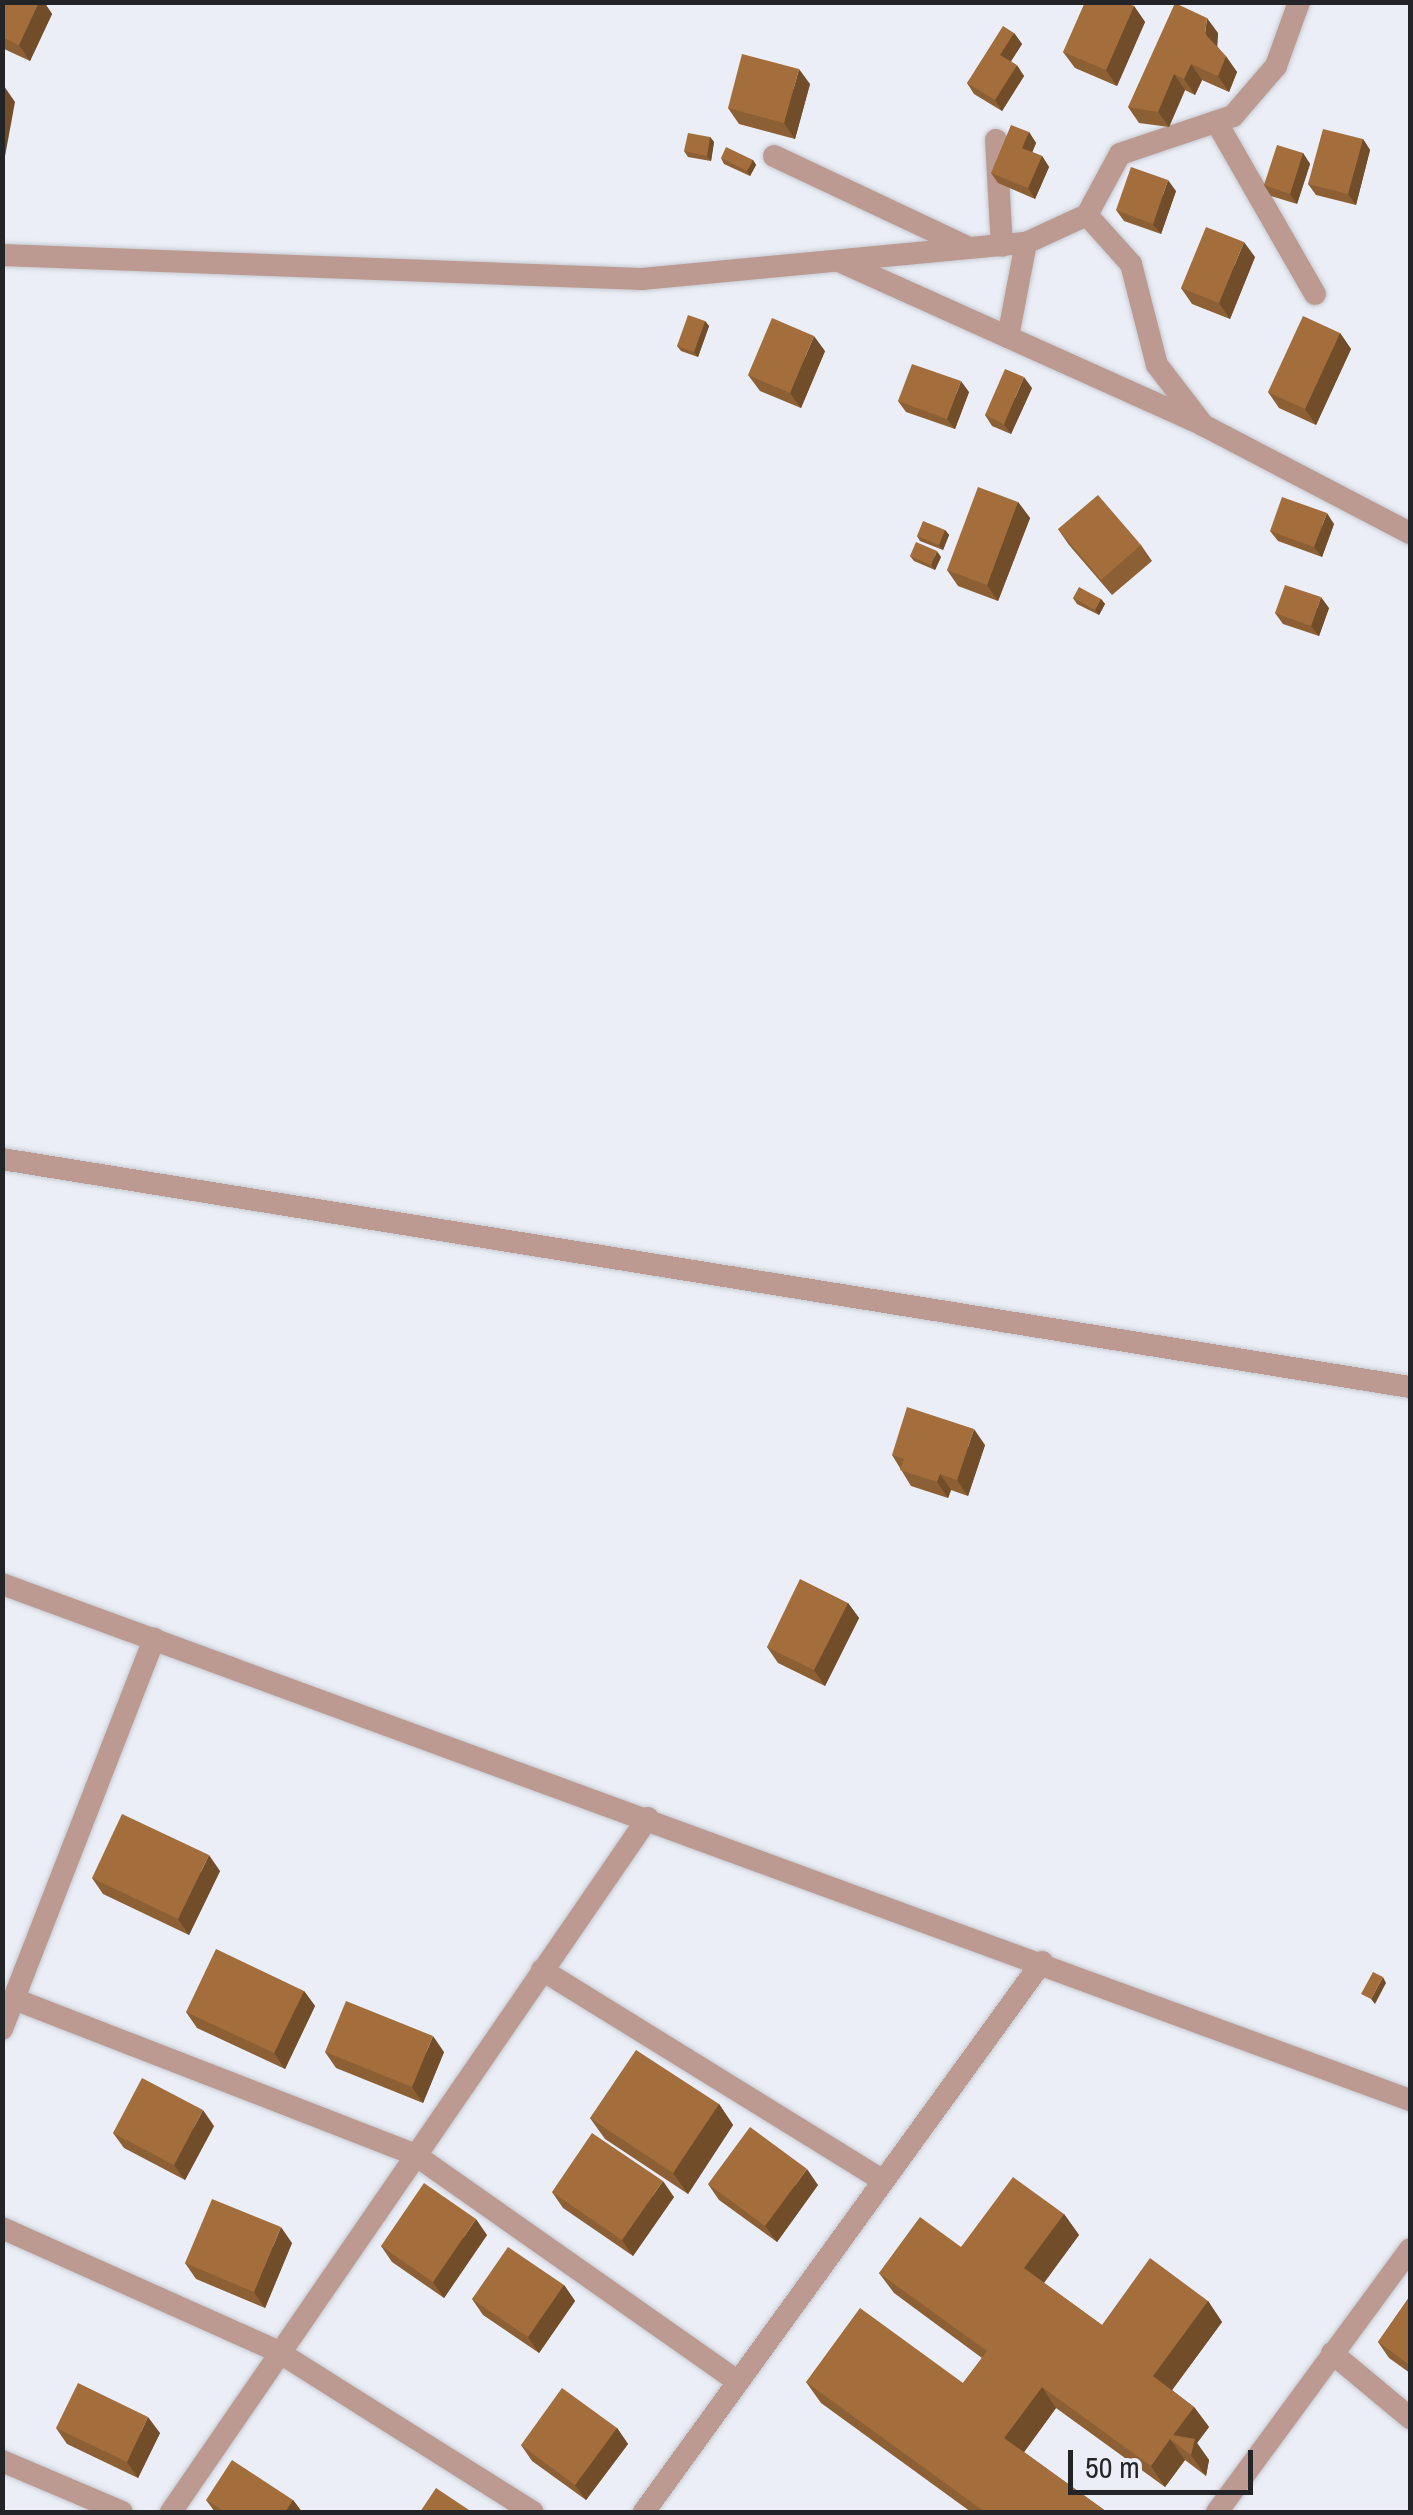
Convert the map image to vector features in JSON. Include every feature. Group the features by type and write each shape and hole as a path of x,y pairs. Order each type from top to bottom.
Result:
{"street":[{"path":"2,255 642,279 1014,245 1087,215 1120,154 1217,123 1276,66 1299,2"},
{"path":"1217,123 1315,294"},
{"path":"996,140 1014,245 1008,337"},
{"path":"774,156 970,248"},
{"path":"1087,215 1131,264 1156,366 1203,425"},
{"path":"837,260 1203,425 1410,534"},
{"path":"2,1159 1410,1387"},
{"path":"2,1584 1410,2100"},
{"path":"2,2028 154,1639"},
{"path":"171,2512 277,2352 648,1818"},
{"path":"644,2512 1042,1962"},
{"path":"542,1970 882,2181"},
{"path":"14,1999 414,2154 738,2382"},
{"path":"2,2228 277,2352 533,2512"},
{"path":"1217,2512 1410,2248"},
{"path":"1332,2353 1410,2418"},
{"path":"2,2461 122,2512"}],"building":[{"path":"2,2 39,2 19,45 2,37"},
{"path":"1085,2 1126,2 1134,6 1106,70 1063,52"},
{"path":"1175,3 1207,18 1205,34 1226,56 1218,76 1191,64 1184,79 1174,74 1158,112 1128,107"},
{"path":"1003,26 1014,33 1000,55 1017,65 995,100 967,83"},
{"path":"742,54 799,69 784,123 728,108"},
{"path":"1011,125 1029,132 1022,148 1042,156 1028,188 991,173"},
{"path":"1323,129 1363,139 1348,194 1308,184"},
{"path":"688,133 710,137 707,156 684,151"},
{"path":"1277,145 1303,153 1290,194 1264,185"},
{"path":"726,147 753,160 747,171 721,158"},
{"path":"1131,167 1168,180 1153,224 1116,210"},
{"path":"1206,227 1244,242 1219,303 1181,288"},
{"path":"688,315 705,321 694,352 677,346"},
{"path":"1303,316 1340,333 1305,409 1268,392"},
{"path":"772,318 814,336 790,393 748,375"},
{"path":"912,364 961,381 947,419 898,401"},
{"path":"1005,369 1024,377 1004,424 985,415"},
{"path":"978,487 1018,502 987,585 947,570"},
{"path":"1098,495 1141,545 1101,580 1058,529"},
{"path":"1282,497 1327,513 1314,547 1270,531"},
{"path":"923,521 945,530 939,545 917,536"},
{"path":"916,542 937,551 931,565 910,556"},
{"path":"1285,585 1321,597 1311,626 1275,613"},
{"path":"1079,587 1101,599 1095,610 1073,598"},
{"path":"907,1407 974,1429 957,1480 940,1474 937,1482 900,1470 904,1459 892,1455"},
{"path":"800,1579 848,1603 814,1670 767,1647"},
{"path":"122,1814 209,1855 178,1919 92,1878"},
{"path":"216,1949 304,1991 274,2053 186,2012"},
{"path":"1373,1972 1383,1977 1371,1999 1361,1994"},
{"path":"346,2001 433,2036 412,2087 325,2052"},
{"path":"636,2050 719,2104 673,2173 590,2118"},
{"path":"142,2078 203,2110 174,2165 113,2133"},
{"path":"750,2127 807,2169 765,2226 708,2184"},
{"path":"592,2133 663,2181 622,2240 552,2192"},
{"path":"1013,2177 1064,2214 1024,2268 1102,2325 1150,2258 1208,2301 1153,2376 1194,2407 1173,2435 1195,2439 1191,2455 1170,2439 1151,2466 1042,2387 1004,2438 1107,2512 985,2512 806,2382 860,2308 963,2383 987,2351 879,2273 920,2217 961,2247"},
{"path":"424,2183 476,2219 433,2282 381,2246"},
{"path":"212,2199 281,2227 254,2292 185,2263"},
{"path":"508,2247 564,2285 528,2337 472,2299"},
{"path":"1410,2296 1410,2365 1378,2342"},
{"path":"78,2383 148,2417 127,2462 56,2428"},
{"path":"562,2388 617,2428 575,2485 521,2445"},
{"path":"232,2460 293,2500 285,2512 225,2512 206,2500"},
{"path":"436,2488 472,2512 420,2512"}]}
